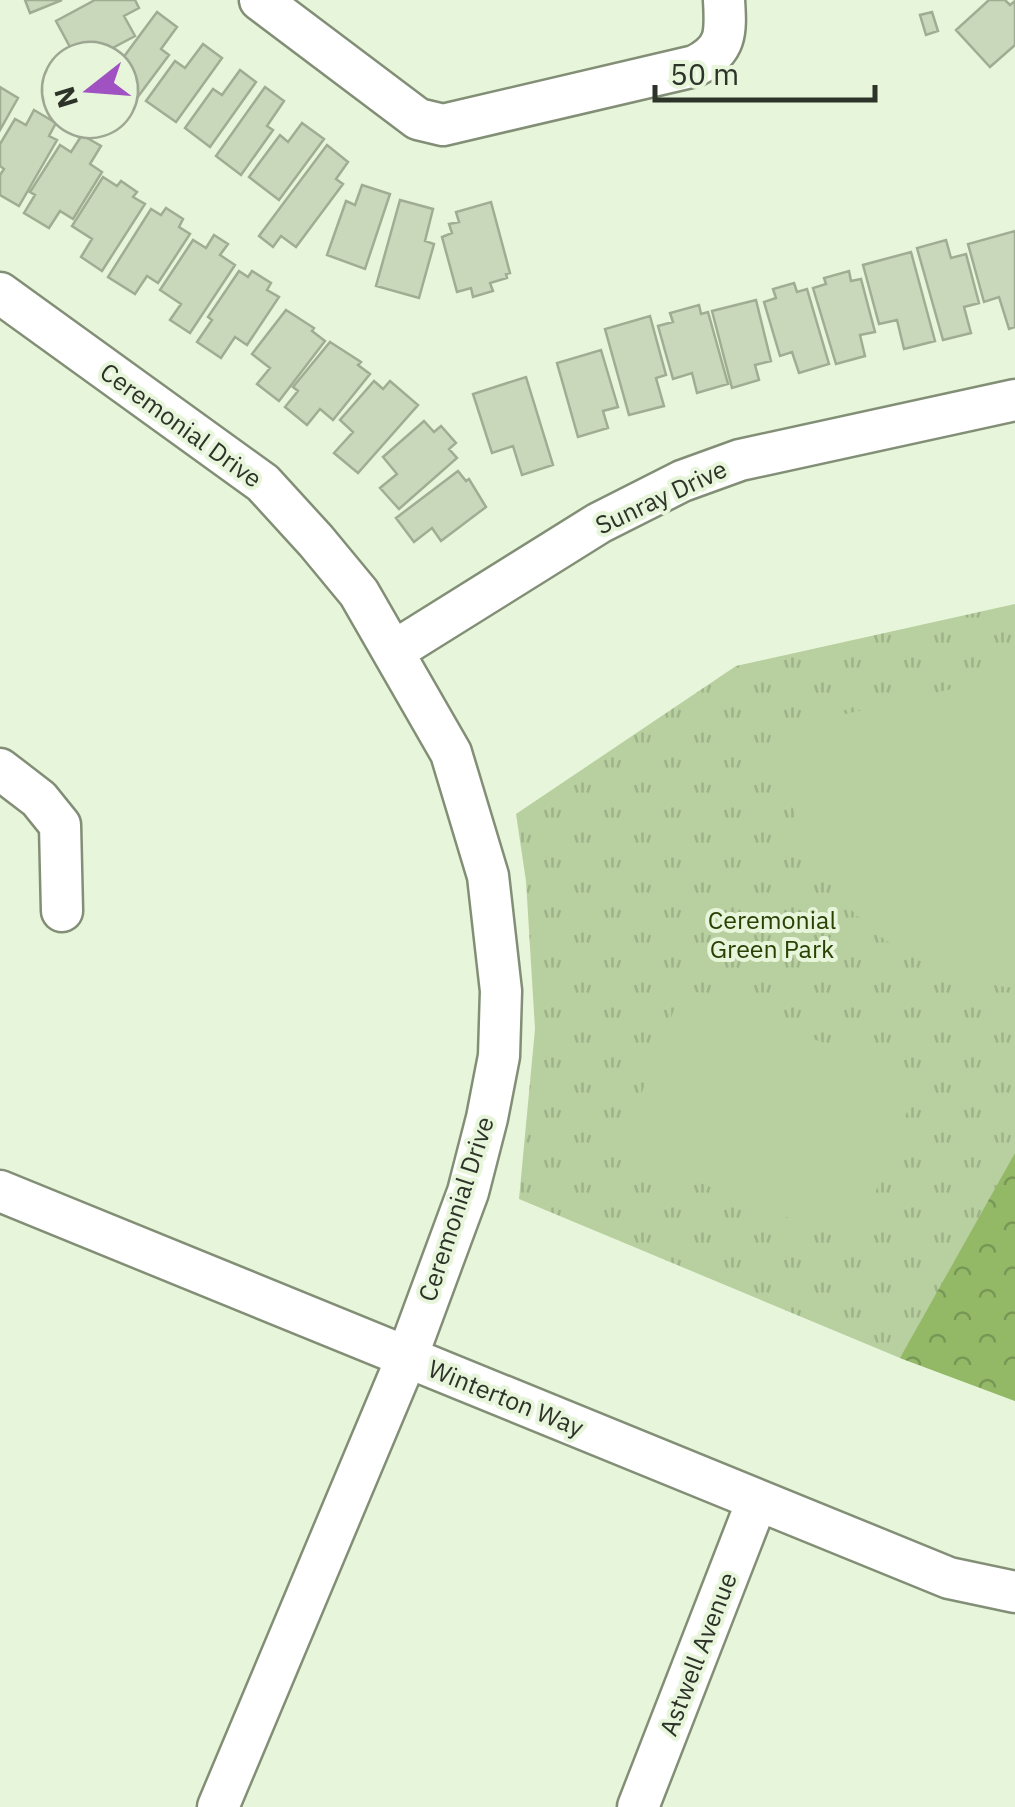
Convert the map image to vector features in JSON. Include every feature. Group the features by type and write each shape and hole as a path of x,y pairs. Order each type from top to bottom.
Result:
{"street":[{"path":"260,0 418,119 443,125 695,66 715,56 726,30 724,0"},
{"name":"Ceremonial Drive","path":"0,294 263,484 359,593 451,754 482,850 502,991 498,1056 468,1192 407,1357 218,1807"},
{"name":"Sunray Drive","path":"394,651 598,524 682,481 740,460 1015,400"},
{"path":"0,770 39,799 60,825 62,911"},
{"name":"Winterton Way","path":"0,1191 948,1578 1015,1592"},
{"name":"Astwell Avenue","path":"638,1807 757,1501"}],"green space":[{"name":"Ceremonial Green Park","path":"1015,604 1015,1401 900,1358 519,1199 535,1029 526,881 516,814 736,666"},
{"path":"1015,674 1015,988 964,978 919,961 880,936 847,905 820,868 799,826 785,780 778,730"},
{"path":"683,987 919,1081 855,1244 619,1151"},
{"path":"1015,1153 1015,1401 900,1358"}],"building":[{"path":"25,0 62,0 30,13"},
{"path":"95,0 135,0 139,8 124,16 135,36 128,40 66,40 56,21"},
{"path":"989,0 1005,0 1010,5 1015,1 1015,45 990,67 956,30"},
{"path":"157,12 177,27 161,49 169,55 140,94 140,40 136,40"},
{"path":"932,12 938,31 926,35 920,15"},
{"path":"203,44 222,58 176,122 146,101 175,61 185,68"},
{"path":"240,70 256,82 210,147 185,128 213,89 222,95"},
{"path":"0,87 18,98 0,130"},
{"path":"265,87 284,101 267,126 273,130 241,175 216,156"},
{"path":"34,110 40,114 40,140 57,140 19,206 0,195 0,175 4,169 0,166 0,144 15,119 26,125"},
{"path":"302,123 324,139 279,200 249,177 280,135 288,142"},
{"path":"79,140 91,140 101,146 90,164 102,172 73,219 60,211 49,228 24,213 35,195 30,192 60,145 71,152"},
{"path":"327,145 348,162 336,179 343,184 296,247 281,236 273,247 259,236"},
{"path":"103,177 117,186 121,181 137,192 133,197 145,204 102,271 81,257 92,239 72,226"},
{"path":"362,185 390,194 365,269 327,255 346,201 355,205"},
{"path":"400,200 433,209 425,241 434,244 419,298 376,286"},
{"path":"491,202 510,273 507,278 490,283 493,291 473,297 471,288 457,292 442,237 452,233 449,224 459,222 456,212"},
{"path":"166,208 183,219 179,227 190,234 158,283 147,276 135,294 108,277 151,209 161,215"},
{"path":"1015,231 1015,327 1009,329 999,297 984,302 968,244"},
{"path":"214,235 228,244 220,255 235,265 190,333 170,320 181,304 160,290 193,240 206,248"},
{"path":"946,240 951,258 966,254 979,303 964,307 971,333 943,340 917,248"},
{"path":"911,252 935,341 904,349 897,320 879,324 863,265"},
{"path":"239,271 248,277 252,271 271,283 267,290 279,297 247,345 235,337 221,358 197,342 212,320 208,317"},
{"path":"849,271 851,281 861,279 875,332 860,335 865,356 836,364 813,288 826,284 824,278"},
{"path":"794,283 797,292 807,289 829,364 799,373 792,352 780,356 764,302 776,298 773,289"},
{"path":"756,300 771,361 755,365 759,380 732,388 712,311"},
{"path":"699,305 701,314 708,312 728,384 697,393 692,373 673,379 658,326 673,322 670,313"},
{"path":"286,310 314,328 312,331 325,341 279,401 257,384 270,368 252,354"},
{"path":"650,316 666,375 656,378 664,406 629,415 605,329"},
{"path":"330,342 361,362 358,365 370,374 333,420 320,409 307,425 285,407 298,391 293,387"},
{"path":"601,350 618,407 603,411 608,428 578,437 557,363"},
{"path":"526,377 553,465 522,475 513,446 492,453 473,394"},
{"path":"374,381 383,389 390,381 418,405 358,473 334,453 353,432 340,420"},
{"path":"424,421 434,432 441,426 456,443 449,449 457,458 399,509 380,488 397,474 383,457"},
{"path":"458,471 466,481 469,479 486,507 441,541 432,528 414,542 396,518"}]}
